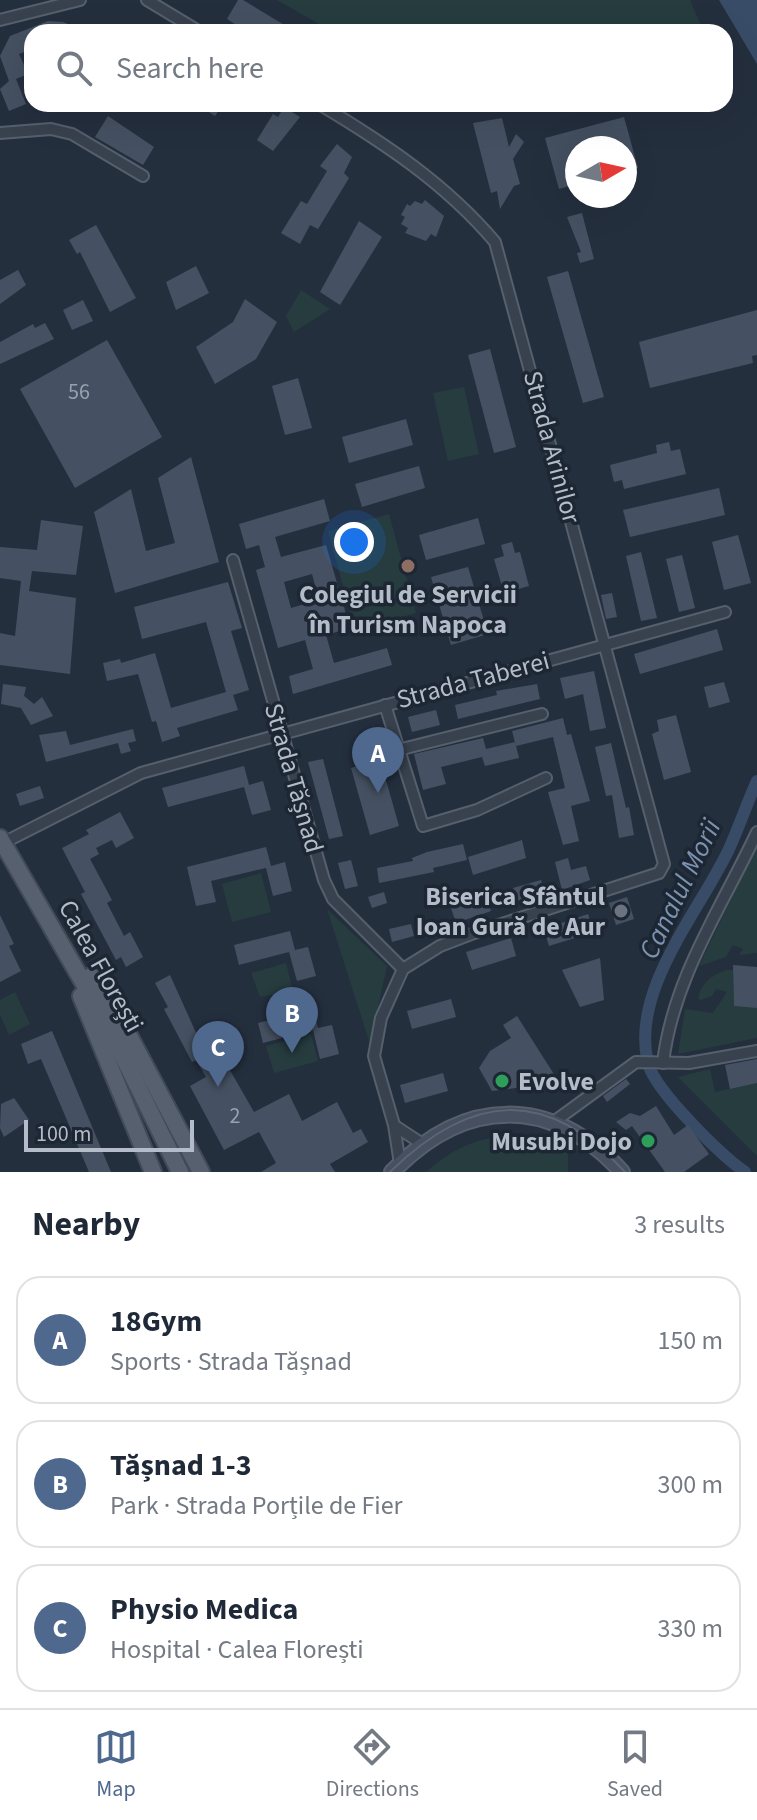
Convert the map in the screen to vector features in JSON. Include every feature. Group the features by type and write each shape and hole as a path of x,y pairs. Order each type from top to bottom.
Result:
{"main road":[{"name":"Calea Florești","path":"1,841 54,927 156,1120 180,1172"},
{"path":"54,927 153,1172"},
{"path":"54,927 115,1009 201,1172"},
{"path":"396,1168 449,1128 474,1118 512,1114 555,1121 585,1137 622,1172"}],"street":[{"path":"0,20 80,0"},
{"path":"147,0 187,24"},
{"name":"Strada Arinilor","path":"331,112 422,171 453,196 495,242 662,855 663,870 474,933 440,946 403,969"},
{"path":"0,133 51,129 72,134 143,176"},
{"name":"Strada Tășnad","path":"233,560 317,859 333,899 403,969"},
{"name":"Strada Taberei","path":"1,841 141,773 725,612"},
{"path":"385,705 423,826 477,810 546,778"},
{"path":"398,750 542,714"},
{"path":"657,1061 689,967 757,832"},
{"path":"396,1168 394,1125 374,1056 381,1018 403,969"},
{"path":"555,1121 636,1062 689,1063 757,1051"},
{"path":"394,1125 408,1138 424,1145"}],"green space":[{"path":"277,0 690,0 700,24 319,24"},
{"path":"301,290 330,309 294,332 286,316"},
{"path":"464,387 479,454 448,461 433,393"},
{"path":"389,514 416,613 355,630 328,531"},
{"path":"757,845 757,953 739,955 743,949 733,945 726,957 699,966"},
{"path":"261,873 271,912 232,922 222,884"},
{"path":"327,909 387,966 370,1044"},
{"path":"286,963 293,991 260,997 251,973"},
{"path":"726,970 733,970 734,1006 757,1007 757,1038 678,1054 685,1009 713,1013 727,992 716,989 712,996 698,999 708,980"},
{"path":"15,992 30,1024 9,1035 0,1015 0,1000"},
{"path":"311,1034 318,1061 274,1073 266,1046"},
{"path":"710,1069 715,1092 757,1083 757,1156 678,1077"},
{"path":"521,1134 568,1152 568,1172 426,1172 448,1155 470,1144"}],"water":[{"path":"719,0 757,0 757,64"}],"building":[{"path":"238,0 243,0 283,24 235,24 227,19"},
{"path":"48,21 68,24 40,24"},
{"path":"24,30 24,52 19,54 24,76 16,79 24,105 9,111 0,89 9,81 0,56 10,36"},
{"path":"281,112 292,112 300,117 273,151 257,140 273,114 278,117"},
{"path":"108,116 154,147 143,165 95,137"},
{"path":"624,117 629,136 565,136 565,187 559,189 545,138"},
{"path":"502,118 509,147 516,134 524,142 513,159 520,184 514,186 500,209 497,191 491,193 473,123"},
{"path":"337,144 352,157 344,173 349,178 318,229 310,225 300,244 281,233 301,201 307,204 327,171 320,166"},
{"path":"425,200 444,216 436,237 431,234 426,241 405,233 408,228 401,224 405,217 401,215 407,204 410,206 415,201 422,204"},
{"path":"582,213 594,259 580,263 577,253 581,252 567,217"},
{"path":"359,221 382,237 340,305 320,292"},
{"path":"96,225 136,298 110,312 80,252 77,254 69,240"},
{"path":"196,266 209,293 176,310 166,282"},
{"path":"18,270 26,285 0,304 0,280"},
{"path":"568,271 604,397 583,403 547,277"},
{"path":"245,299 277,322 256,359 215,384 196,347 233,322"},
{"path":"83,300 93,321 72,330 63,310"},
{"path":"757,310 757,355 752,356 753,363 650,388 639,342"},
{"path":"45,323 54,339 0,364 0,342 33,324 35,328"},
{"path":"107,340 162,437 75,488 20,389"},
{"path":"490,349 516,447 494,453 468,355"},
{"path":"298,378 312,428 285,435 272,386"},
{"path":"406,419 413,445 349,463 342,437"},
{"path":"669,442 671,451 680,449 686,474 624,489 622,480 614,482 610,465 657,453 656,445"},
{"path":"191,457 219,562 115,593 94,512 131,489 146,551 175,543 158,478"},
{"path":"419,466 425,488 362,507 355,484"},
{"path":"719,488 725,515 630,537 623,510"},
{"path":"324,499 330,521 275,537 281,557 326,545 350,628 326,635 334,663 387,648 392,665 293,694 289,676 313,669 305,640 278,648 256,570 265,567 259,545 246,549 239,524","holes":["312,574 319,600 291,608 284,582"]},
{"path":"478,518 485,544 426,560 419,535"},
{"path":"41,520 83,526 76,575 32,571 29,591 76,598 70,674 0,665 0,633 15,636 21,581 0,578 0,547 37,550"},
{"path":"738,535 751,583 724,590 712,542"},
{"path":"512,542 515,553 520,552 529,586 504,593 494,559 504,556 501,545"},
{"path":"641,552 657,618 641,621 626,556"},
{"path":"682,555 695,608 679,612 666,559"},
{"path":"468,567 488,634 451,645 431,577"},
{"path":"228,582 242,628 231,631 249,690 233,695 238,710 177,728 180,736 162,742 156,721 152,722 138,674 107,681 103,663 120,659 121,663 155,653 171,708 226,692 206,622 142,639 134,607"},
{"path":"612,593 617,617 606,619 601,595"},
{"path":"717,629 723,650 640,674 634,654"},
{"path":"594,671 606,728 590,731 583,694 565,699 560,678"},
{"path":"724,682 730,702 709,708 704,687"},
{"path":"3,684 26,687 24,696 34,704 42,697 53,716 31,725 21,708 1,704"},
{"path":"537,684 540,699 458,719 455,705 497,695 496,691"},
{"path":"436,710 440,725 412,732 408,717"},
{"path":"676,715 691,772 664,780 652,734 659,731 657,720"},
{"path":"563,718 567,735 571,734 590,801 571,806 579,841 563,845 548,792 565,788 553,737 516,746 512,731"},
{"path":"133,729 136,741 128,743 131,751 121,754 118,743 46,762 39,735 66,731 70,745"},
{"path":"483,738 486,749 515,742 519,758 485,766 482,757 441,767 446,784 423,790 414,754"},
{"path":"611,743 634,835 619,838 612,795 606,796 595,747"},
{"path":"323,759 343,836 329,839 308,762"},
{"path":"380,759 399,826 370,835 351,768"},
{"path":"244,766 249,785 263,781 271,810 252,815 244,787 168,807 162,788"},
{"path":"40,786 44,798 20,806 16,794"},
{"path":"120,812 134,838 116,848 112,840 96,848 99,854 90,859 112,900 107,903 124,936 130,932 143,957 126,967 121,957 116,960 81,894 85,892 62,848 89,834 86,830"},
{"path":"522,840 526,858 473,875 468,857"},
{"path":"463,844 467,860 433,868 434,872 379,883 377,868 413,861 412,858 427,852"},
{"path":"266,847 271,866 285,862 292,891 273,896 266,868 211,881 216,902 196,906 187,867"},
{"path":"568,858 571,870 586,866 590,880 562,890 555,862"},
{"path":"351,860 358,886 345,889 338,863"},
{"path":"541,880 544,893 517,901 513,888"},
{"path":"384,892 387,903 372,908 368,897"},
{"path":"487,897 491,911 456,923 451,908"},
{"name":"Biserica Sfântul Ioan Gură de Aur","path":"627,897 634,919 616,925 609,903"},
{"path":"588,914 594,932 549,946 544,929"},
{"path":"0,915 14,944 9,946 21,971 0,982"},
{"path":"411,924 414,936 392,942 389,929"},
{"path":"290,931 295,950 308,947 316,976 297,981 289,952 239,965 234,945"},
{"path":"511,938 516,956 472,970 466,952"},
{"path":"600,958 604,1000 580,1007 562,970"},
{"path":"733,965 757,967 757,1008 734,1006"},
{"path":"170,975 197,1035 202,1033 221,1069 227,1065 254,1112 289,1094 302,1121 337,1102 353,1133 361,1129 368,1142 330,1164 335,1172 261,1172 276,1163 259,1132 224,1150 190,1086 206,1077 196,1060 192,1062 164,1009 168,1007 155,983"},
{"path":"451,999 456,1017 412,1029 407,1011"},
{"path":"313,1009 318,1028 332,1025 339,1054 320,1059 313,1030 263,1043 258,1023"},
{"path":"517,1016 557,1079 543,1088 535,1074 516,1088 492,1091 479,1068 490,1051 511,1038 503,1025"},
{"path":"52,1031 111,1172 89,1172 41,1059 28,1064 21,1044"},
{"path":"757,1059 757,1083 730,1089 725,1065"},
{"path":"443,1073 448,1091 405,1103 400,1085"},
{"path":"626,1079 630,1084 607,1102 603,1096"},
{"path":"14,1098 29,1120 4,1137 0,1128 1,1104"},
{"path":"656,1106 674,1135 688,1125 709,1154 684,1172 665,1172 632,1126 626,1130 616,1122 630,1113 640,1116"}],"waterway":[{"name":"Canalul Morii","path":"745,1172 706,1137 663,1089 648,1063 645,1035 649,1007 658,980 729,849 757,781"}],"tram line":[{"path":"390,1172 420,1146 450,1127 479,1115 508,1110 537,1113 566,1125 596,1144 625,1172"}],"place":[{"name":"Colegiul de Servicii în Turism Napoca","path":"408,566"},
{"name":"18Gym","path":"378,793"},
{"name":"Biserica Sfântul Ioan Gură de Aur","path":"621,911"},
{"name":"Tășnad 1-3","path":"292,1053"},
{"name":"Evolve","path":"502,1081"},
{"name":"Physio Medica","path":"218,1087"},
{"name":"Musubi Dojo","path":"648,1141"}]}
